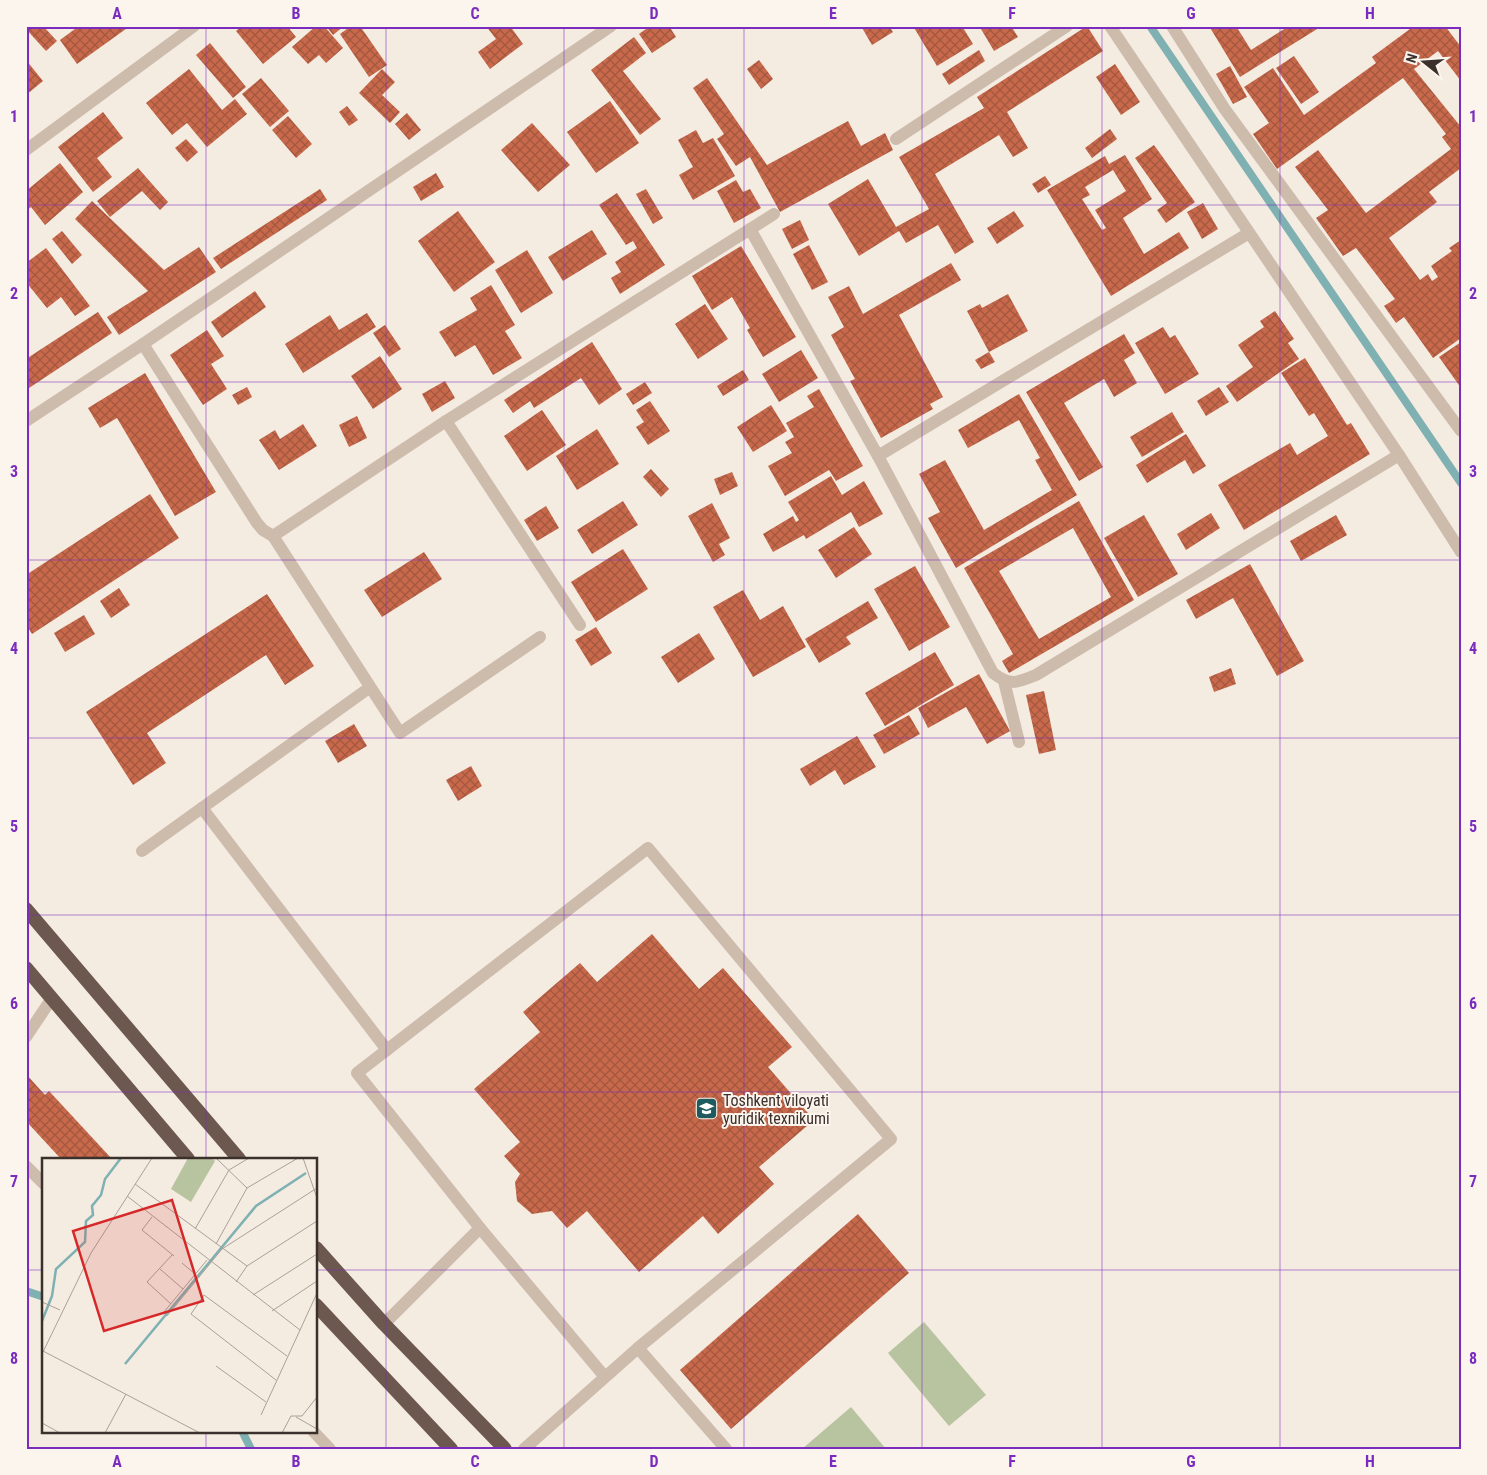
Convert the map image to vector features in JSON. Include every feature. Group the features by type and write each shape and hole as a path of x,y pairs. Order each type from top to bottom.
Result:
{"highway":[{"path":"26,909 238,1158"},
{"path":"26,968 187,1158"},
{"path":"318,1250 384,1324 505,1449"},
{"path":"318,1307 450,1449"}],"street":[{"path":"26,150 194,26"},
{"path":"26,421 143,344 611,26"},
{"path":"896,139 1067,26"},
{"path":"1110,26 1399,455 1461,552"},
{"path":"1172,26 1224,108 1461,431"},
{"path":"273,536 446,421 774,214"},
{"path":"750,229 878,456 993,673 1004,681 1020,682 1036,675 1399,455"},
{"path":"878,456 1248,233"},
{"path":"143,344 257,523 263,530 273,536 369,688 400,733 540,637"},
{"path":"446,421 580,625"},
{"path":"1004,681 1019,742"},
{"path":"142,851 369,688"},
{"path":"202,808 387,1050"},
{"path":"524,1449 606,1377 638,1348 891,1139 648,848 357,1073 480,1228 606,1377"},
{"path":"26,1037 52,998"},
{"path":"26,1166 42,1182"},
{"path":"384,1324 480,1228"},
{"path":"638,1348 726,1449"},
{"path":"315,1432 330,1449"}],"green space":[{"path":"924,1322 986,1395 949,1426 888,1353"},
{"path":"851,1407 886,1449 802,1449"}],"building":[{"path":"26,26 43,26 57,41 46,51 26,29"},
{"path":"79,26 130,26 77,64 60,40"},
{"path":"242,26 287,26 296,37 263,64 236,31"},
{"path":"316,26 324,26 343,48 326,63 319,55 308,64 292,47"},
{"path":"326,26 344,26 333,35"},
{"path":"351,26 360,26 387,65 369,77 340,34"},
{"path":"486,26 510,26 523,44 490,69 478,52 496,39"},
{"path":"650,26 669,26 676,37 652,53 639,34"},
{"path":"861,26 889,26 893,32 872,45"},
{"path":"913,26 962,26 973,44 937,66"},
{"path":"986,26 1011,26 1018,37 994,51 981,29"},
{"path":"1087,26 1103,51 1007,112 1028,148 1013,157 999,135 935,174 974,242 955,254 938,225 906,243 899,231 859,256 828,204 868,179 896,227 929,209 899,157 984,108 977,97"},
{"path":"1209,26 1236,26 1251,50 1289,26 1322,26 1240,77"},
{"path":"1414,26 1445,26 1461,47 1461,81 1438,51 1414,69 1461,127 1461,168 1429,192 1437,202 1389,238 1420,280 1428,274 1432,281 1438,277 1431,266 1452,251 1449,248 1461,240 1461,338 1433,358 1404,317 1396,323 1384,306 1395,299 1356,248 1343,256 1316,218 1328,210 1295,167 1318,150 1366,213 1451,149 1442,137 1446,134 1403,78 1277,169 1253,134 1269,123 1244,87 1273,68 1304,115 1376,63 1372,57"},
{"path":"634,37 646,53 623,71 661,119 640,135 591,70"},
{"path":"210,43 246,87 233,98 196,55"},
{"path":"979,50 985,61 949,85 942,74"},
{"path":"1294,56 1319,92 1301,104 1276,68"},
{"path":"26,60 43,81 26,95"},
{"path":"759,60 773,79 761,89 747,69"},
{"path":"1115,64 1140,102 1121,115 1096,77"},
{"path":"1230,66 1247,97 1233,104 1216,74"},
{"path":"189,69 222,110 235,99 247,114 207,147 187,123 172,135 146,103"},
{"path":"382,69 395,82 382,95 400,112 390,123 359,93"},
{"path":"261,78 289,111 270,127 242,94"},
{"path":"707,78 767,165 848,121 861,146 885,133 893,150 780,212 750,157 736,166 717,139 724,134 693,88"},
{"path":"610,101 639,143 596,173 567,132"},
{"path":"347,106 358,120 349,126 339,112"},
{"path":"103,112 123,138 97,158 112,177 93,192 58,147"},
{"path":"407,113 421,130 409,140 395,124"},
{"path":"288,116 312,144 296,158 272,130"},
{"path":"532,123 570,165 538,192 501,150"},
{"path":"1110,129 1117,139 1092,158 1085,148"},
{"path":"696,130 703,143 713,138 735,176 693,200 679,175 693,167 678,140"},
{"path":"186,139 198,152 187,162 175,148"},
{"path":"1154,145 1195,202 1166,223 1157,210 1167,203 1135,158"},
{"path":"1125,155 1152,199 1123,218 1144,254 1179,232 1189,248 1111,296 1047,190 1105,156 1109,164","holes":["1113,170 1126,191 1095,210 1106,228 1102,230 1082,199 1090,195 1085,187"]},
{"path":"60,163 83,192 45,225 31,207 26,211 26,191"},
{"path":"138,168 168,202 160,210 142,191 110,217 97,201"},
{"path":"436,173 444,187 421,201 413,187"},
{"path":"1045,176 1051,185 1038,193 1032,184"},
{"path":"736,180 743,192 750,189 761,208 734,223 717,191"},
{"path":"320,189 327,200 221,269 213,258"},
{"path":"646,189 663,218 653,224 636,194"},
{"path":"617,193 665,265 620,294 611,278 621,272 615,262 637,248 633,241 626,245 599,205"},
{"path":"92,201 164,270 199,247 216,272 119,335 107,317 148,291 75,219"},
{"path":"1203,203 1218,229 1202,239 1187,212"},
{"path":"458,211 495,262 454,292 418,241"},
{"path":"1014,211 1024,226 997,244 987,228"},
{"path":"800,220 809,240 792,249 782,229"},
{"path":"592,230 607,254 563,281 548,257"},
{"path":"62,231 82,255 72,264 52,239"},
{"path":"809,245 828,282 812,290 793,254"},
{"path":"741,246 796,337 763,357 747,330 750,328 732,297 712,310 692,276"},
{"path":"46,248 90,306 75,316 61,297 47,308 26,282 26,263"},
{"path":"527,250 553,293 521,313 495,270"},
{"path":"951,263 961,280 899,315 943,397 930,404 933,409 881,438 850,381 855,379 831,335 844,327 828,297 849,286 863,314"},
{"path":"491,285 515,325 505,331 522,358 493,375 475,345 455,357 439,332 477,310 470,298"},
{"path":"255,291 266,307 222,338 211,322"},
{"path":"1008,294 1028,331 989,352 967,311 980,304 982,308"},
{"path":"705,304 728,339 698,359 675,324"},
{"path":"1275,311 1294,339 1288,343 1299,359 1237,402 1226,386 1253,367 1238,345 1264,327 1260,321"},
{"path":"98,312 112,333 26,390 26,359"},
{"path":"367,313 376,327 303,373 285,344 330,315 339,330"},
{"path":"385,325 401,349 389,357 373,333"},
{"path":"1163,327 1170,338 1175,335 1199,374 1165,394 1135,343"},
{"path":"207,330 224,356 211,364 227,389 203,405 170,355"},
{"path":"1124,334 1135,353 1124,360 1137,383 1114,397 1104,379 1064,403 1103,467 1079,481 1026,392"},
{"path":"592,342 622,389 599,405 581,378 534,408 530,401 513,413 504,400"},
{"path":"1461,342 1461,388 1439,357"},
{"path":"801,350 818,378 779,402 762,374"},
{"path":"989,352 995,362 981,369 975,360"},
{"path":"380,356 402,389 373,409 351,376"},
{"path":"1305,358 1347,425 1351,423 1370,454 1244,530 1218,485 1290,443 1297,455 1328,436 1314,413 1309,416 1281,373"},
{"path":"743,370 749,380 723,396 717,386"},
{"path":"145,373 216,492 175,516 117,418 100,428 88,408"},
{"path":"445,381 455,398 432,412 422,394"},
{"path":"645,382 652,393 633,405 626,394"},
{"path":"247,387 252,397 238,405 232,395"},
{"path":"1219,387 1229,402 1206,416 1197,401"},
{"path":"819,389 863,466 836,481 829,470 785,496 768,466 792,453 785,442 794,437 786,423 814,407 807,396"},
{"path":"1019,394 1077,495 956,568 928,518 940,512 919,474 945,460 984,530 1052,490 1035,460 1040,458 1019,420 968,448 958,430"},
{"path":"650,401 670,431 648,445 636,427 644,422 636,410"},
{"path":"771,405 787,431 753,452 737,427"},
{"path":"542,410 566,445 527,471 504,436"},
{"path":"1172,412 1184,432 1142,457 1130,437"},
{"path":"357,416 367,438 349,447 339,425"},
{"path":"303,424 317,446 279,470 259,440 275,430 280,439"},
{"path":"597,429 619,464 577,490 556,456"},
{"path":"1186,434 1206,466 1193,474 1185,460 1147,483 1136,465"},
{"path":"651,469 669,489 661,497 643,477"},
{"path":"732,472 738,486 720,495 714,479"},
{"path":"831,476 842,495 864,481 883,514 859,527 851,512 806,539 804,535 773,552 763,534 793,516 796,522 799,520 788,502"},
{"path":"150,494 179,538 32,634 26,624 26,575"},
{"path":"623,501 638,525 592,554 577,530"},
{"path":"1079,501 1134,600 1009,673 1002,661 1013,654 964,568","holes":["1073,528 1111,597 1039,639 999,571"]},
{"path":"712,503 730,538 719,544 725,555 713,562 688,516"},
{"path":"546,506 559,528 537,541 524,520"},
{"path":"1211,513 1220,528 1186,550 1177,534"},
{"path":"1144,515 1178,574 1138,597 1104,538"},
{"path":"1336,515 1347,535 1301,561 1290,541"},
{"path":"854,527 872,554 836,578 818,550"},
{"path":"623,549 648,589 596,622 571,582"},
{"path":"424,552 442,579 382,617 364,590"},
{"path":"1250,564 1304,661 1277,676 1233,598 1196,619 1186,600"},
{"path":"915,566 950,627 909,651 874,589"},
{"path":"119,588 130,605 111,618 100,601"},
{"path":"743,590 760,620 783,606 806,647 753,677 713,607"},
{"path":"267,594 314,666 285,685 266,655 147,733 166,763 133,785 86,712"},
{"path":"868,601 878,618 846,637 851,644 819,663 805,639"},
{"path":"84,615 95,634 65,652 54,633"},
{"path":"596,627 612,653 591,666 575,640"},
{"path":"699,633 715,659 678,683 661,657"},
{"path":"935,652 954,685 885,726 865,693"},
{"path":"1231,668 1236,684 1214,692 1209,677"},
{"path":"979,674 1010,731 987,744 966,707 928,728 918,708"},
{"path":"1044,691 1056,750 1039,754 1026,695"},
{"path":"909,715 920,734 884,754 873,735"},
{"path":"354,724 367,746 338,763 325,741"},
{"path":"857,736 876,767 844,785 835,770 810,786 800,769"},
{"path":"471,766 482,786 458,801 446,780"},
{"path":"652,934 699,989 723,968 792,1047 768,1067 814,1120 759,1167 774,1184 718,1234 703,1216 639,1272 587,1211 567,1228 552,1211 532,1214 517,1201 515,1182 520,1174 504,1156 520,1142 474,1089 540,1032 523,1012 580,963 597,982"},
{"path":"26,1074 45,1095 49,1091 111,1158 60,1158 26,1121"},
{"path":"858,1214 909,1273 731,1429 680,1370"}],"waterway":[{"path":"1150,26 1461,483"},
{"path":"26,1291 42,1296"},
{"path":"242,1432 251,1449"}],"place":[{"name":"Toshkent viloyati yuridik texnikumi","path":"707,1109"}]}
